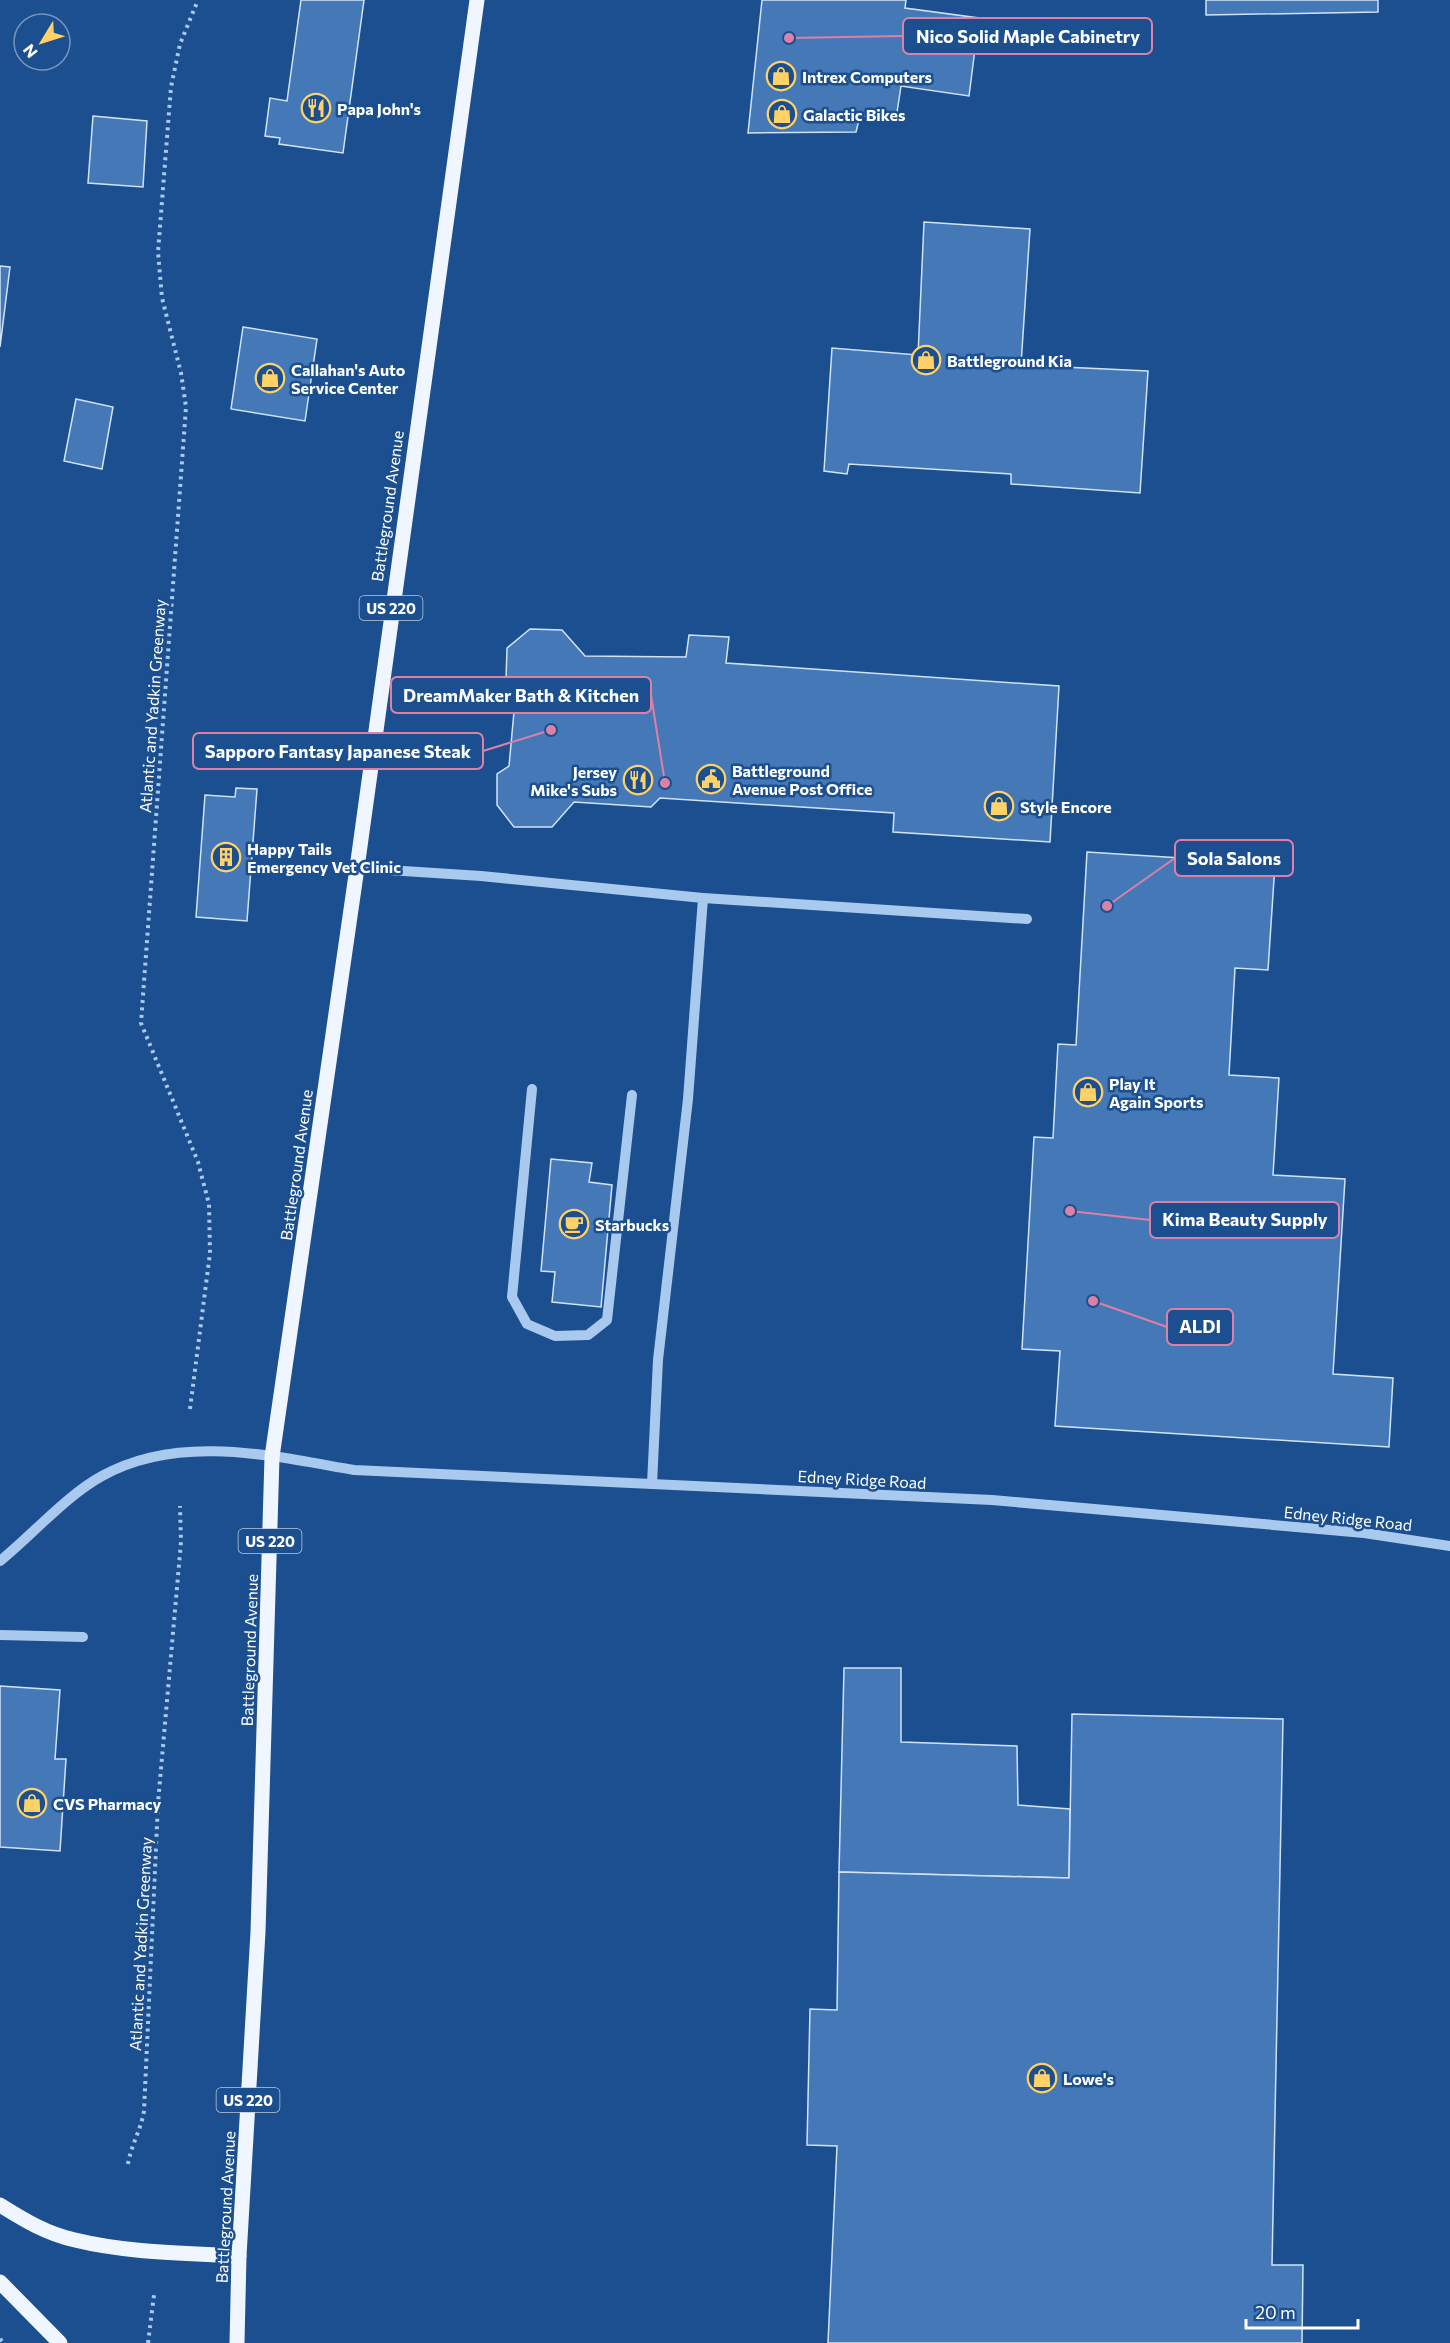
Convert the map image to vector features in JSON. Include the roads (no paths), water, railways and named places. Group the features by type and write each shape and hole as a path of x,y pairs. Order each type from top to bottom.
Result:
{"main road":[{"name":"Battleground Avenue","path":"237,2343 239,2256 258,1932 272,1456 357,868 477,0"},
{"path":"0,2205 31,2224 74,2240 151,2250 239,2256"},
{"path":"0,2282 60,2343"}],"street":[{"path":"357,868 481,876 703,898 1027,919"},
{"path":"652,1484 658,1360 688,1099 703,898"},
{"path":"532,1089 512,1297 527,1324 555,1336 588,1335 607,1320 632,1095"},
{"name":"Edney Ridge Road","path":"0,1561 102,1476 146,1458 186,1450 272,1456 354,1470 992,1500 1364,1533 1450,1546"},
{"path":"0,1635 83,1637"}],"place":[{"name":"Nico Solid Maple Cabinetry","path":"789,38"},
{"name":"Intrex Computers","path":"781,76"},
{"name":"Papa John's","path":"316,108"},
{"name":"Galactic Bikes","path":"782,114"},
{"name":"Battleground Kia","path":"926,360"},
{"name":"Callahan's Auto Service Center","path":"270,378"},
{"name":"Sapporo Fantasy Japanese Steak","path":"551,730"},
{"name":"Battleground Avenue Post Office","path":"711,779"},
{"name":"Jersey Mike's Subs","path":"638,780"},
{"name":"DreamMaker Bath & Kitchen","path":"665,783"},
{"name":"Style Encore","path":"999,806"},
{"name":"Happy Tails Emergency Vet Clinic","path":"226,857"},
{"name":"Sola Salons","path":"1107,906"},
{"name":"Play It Again Sports","path":"1088,1092"},
{"name":"Kima Beauty Supply","path":"1070,1211"},
{"name":"Starbucks","path":"574,1224"},
{"name":"ALDI","path":"1093,1301"},
{"name":"CVS Pharmacy","path":"32,1803"},
{"name":"Lowe's","path":"1042,2078"}]}
